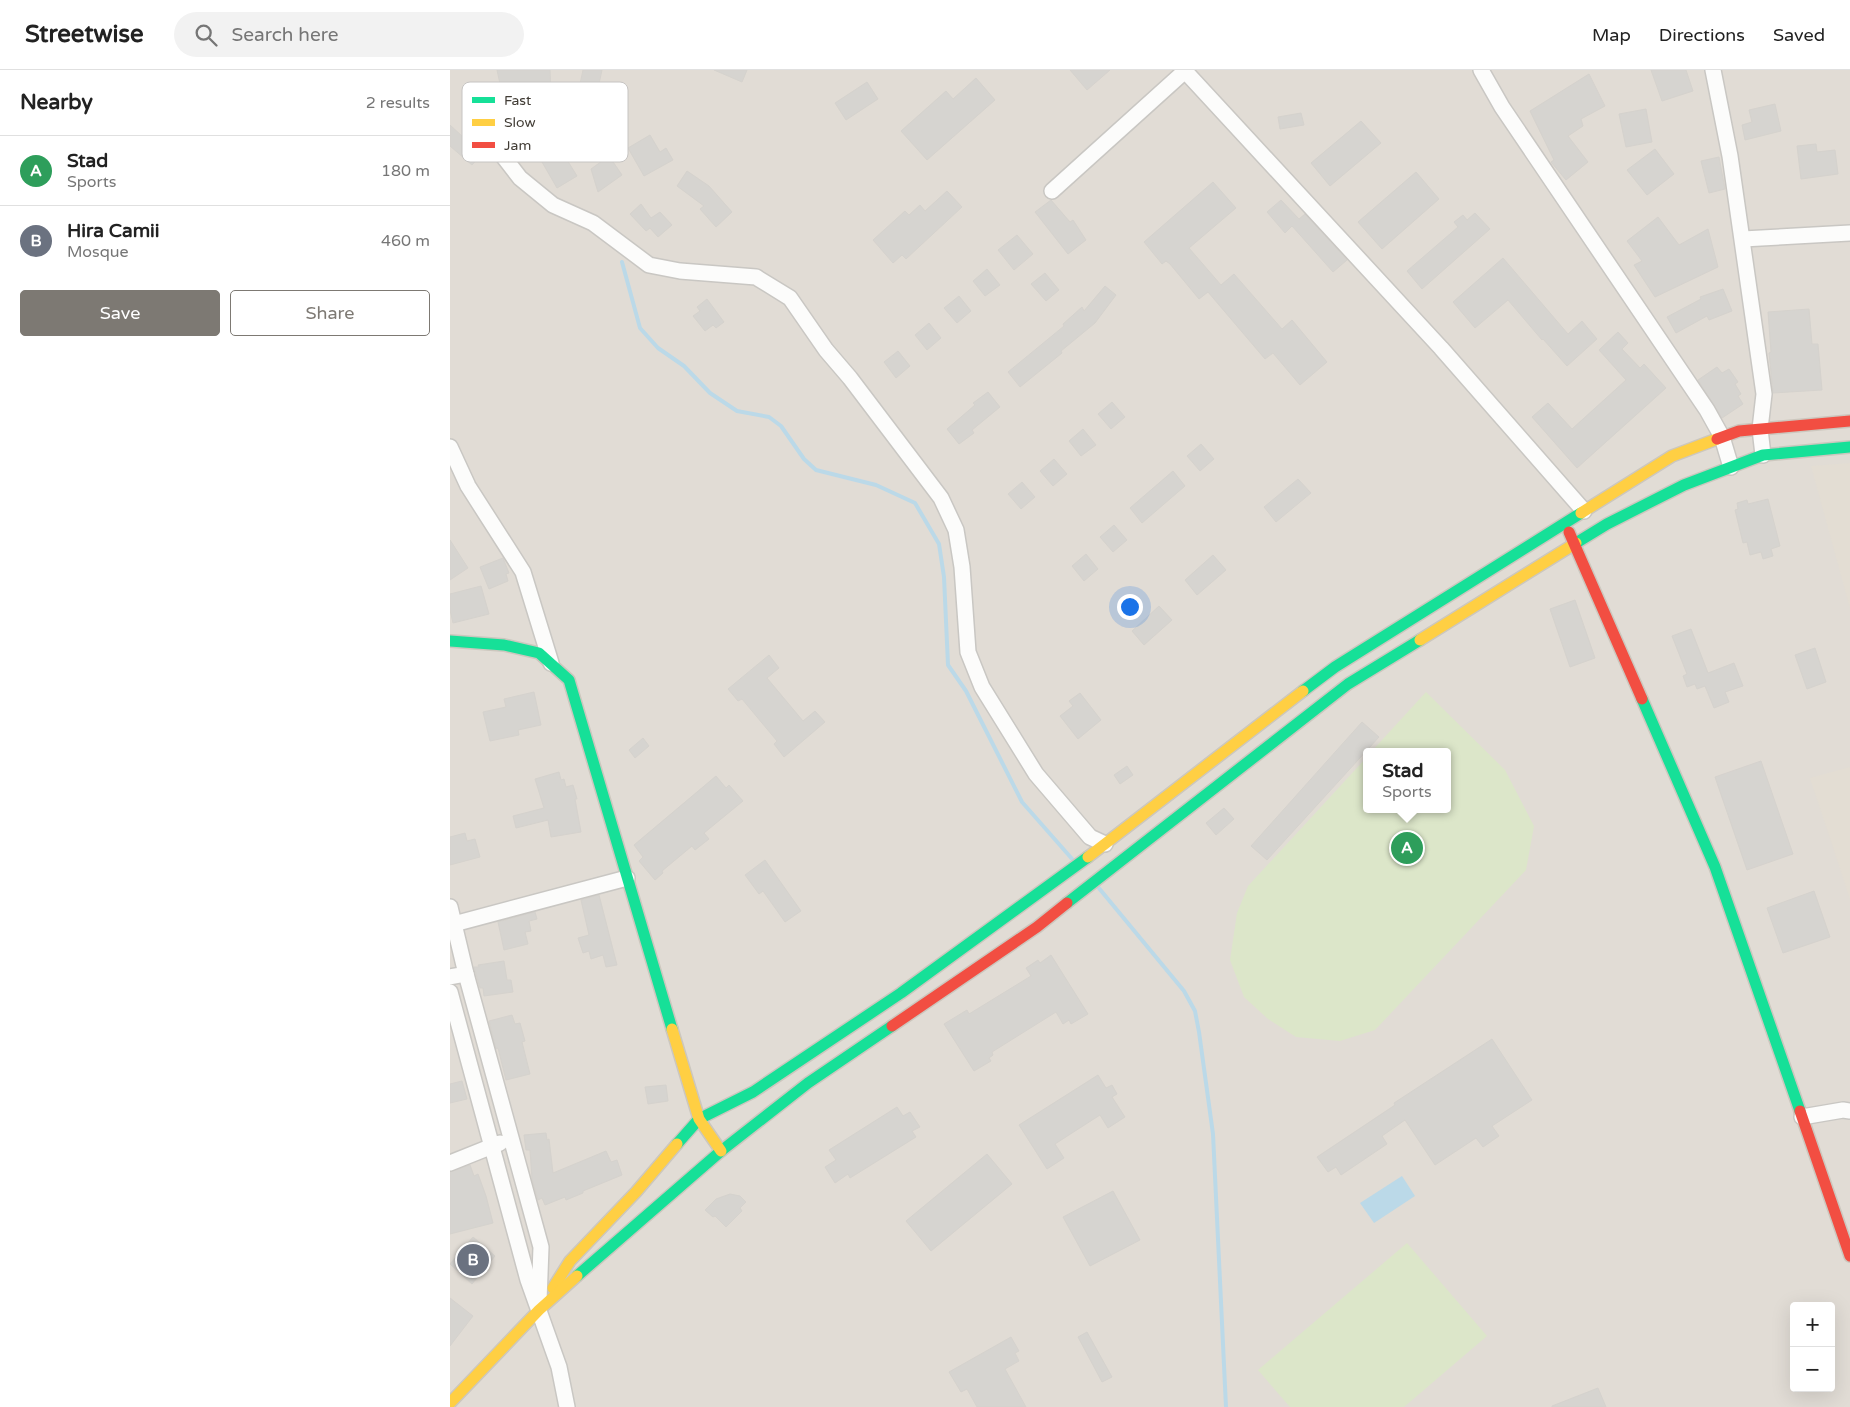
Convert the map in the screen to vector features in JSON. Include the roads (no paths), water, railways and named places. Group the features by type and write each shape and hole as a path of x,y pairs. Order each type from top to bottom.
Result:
{"street":[{"path":"1052,191 1185,70 1442,348 1584,511"},
{"path":"1713,70 1730,156 1764,394 1760,429 1763,455"},
{"path":"1481,71 1502,108 1707,410 1722,437 1731,467"},
{"path":"508,162 520,178 553,205 593,223 648,265 680,271 756,277 790,298 826,350 850,378 941,498 956,530 962,567 968,652 982,687 1036,774 1090,836 1105,844"},
{"path":"1743,239 1850,233"},
{"path":"539,1310 570,1261 636,1192 699,1119 753,1092 901,993 1090,856 1335,667 1672,456 1739,431 1850,421"},
{"path":"450,447 468,486 523,572 552,665"},
{"path":"450,1403 539,1310 721,1151 808,1083 1037,927 1348,684 1607,524 1684,485 1763,455 1850,447"},
{"path":"1565,523 1573,545 1716,866 1850,1256"},
{"path":"450,642 513,647 539,653 569,680 699,1119 721,1151"},
{"path":"452,925 627,878"},
{"path":"450,907 452,925 541,1247 539,1310"},
{"path":"450,977 466,974"},
{"path":"450,992 528,1280 559,1367 566,1407"},
{"path":"1802,1117 1843,1110 1850,1111"},
{"path":"450,1163 492,1145 511,1140"}],"water":[{"path":"1402,1176 1415,1196 1374,1223 1360,1203"}],"waterway":[{"path":"622,262 640,328 658,348 684,366 710,393 737,411 769,417 781,426 804,459 816,470 876,485 915,503 939,544 944,577 948,665 966,691 1022,802 1073,860"},
{"path":"1098,887 1184,991 1195,1011 1213,1134 1226,1407"}],"place":[{"name":"Stad","path":"1407,848"},
{"name":"Hira Camii","path":"473,1260"}]}
